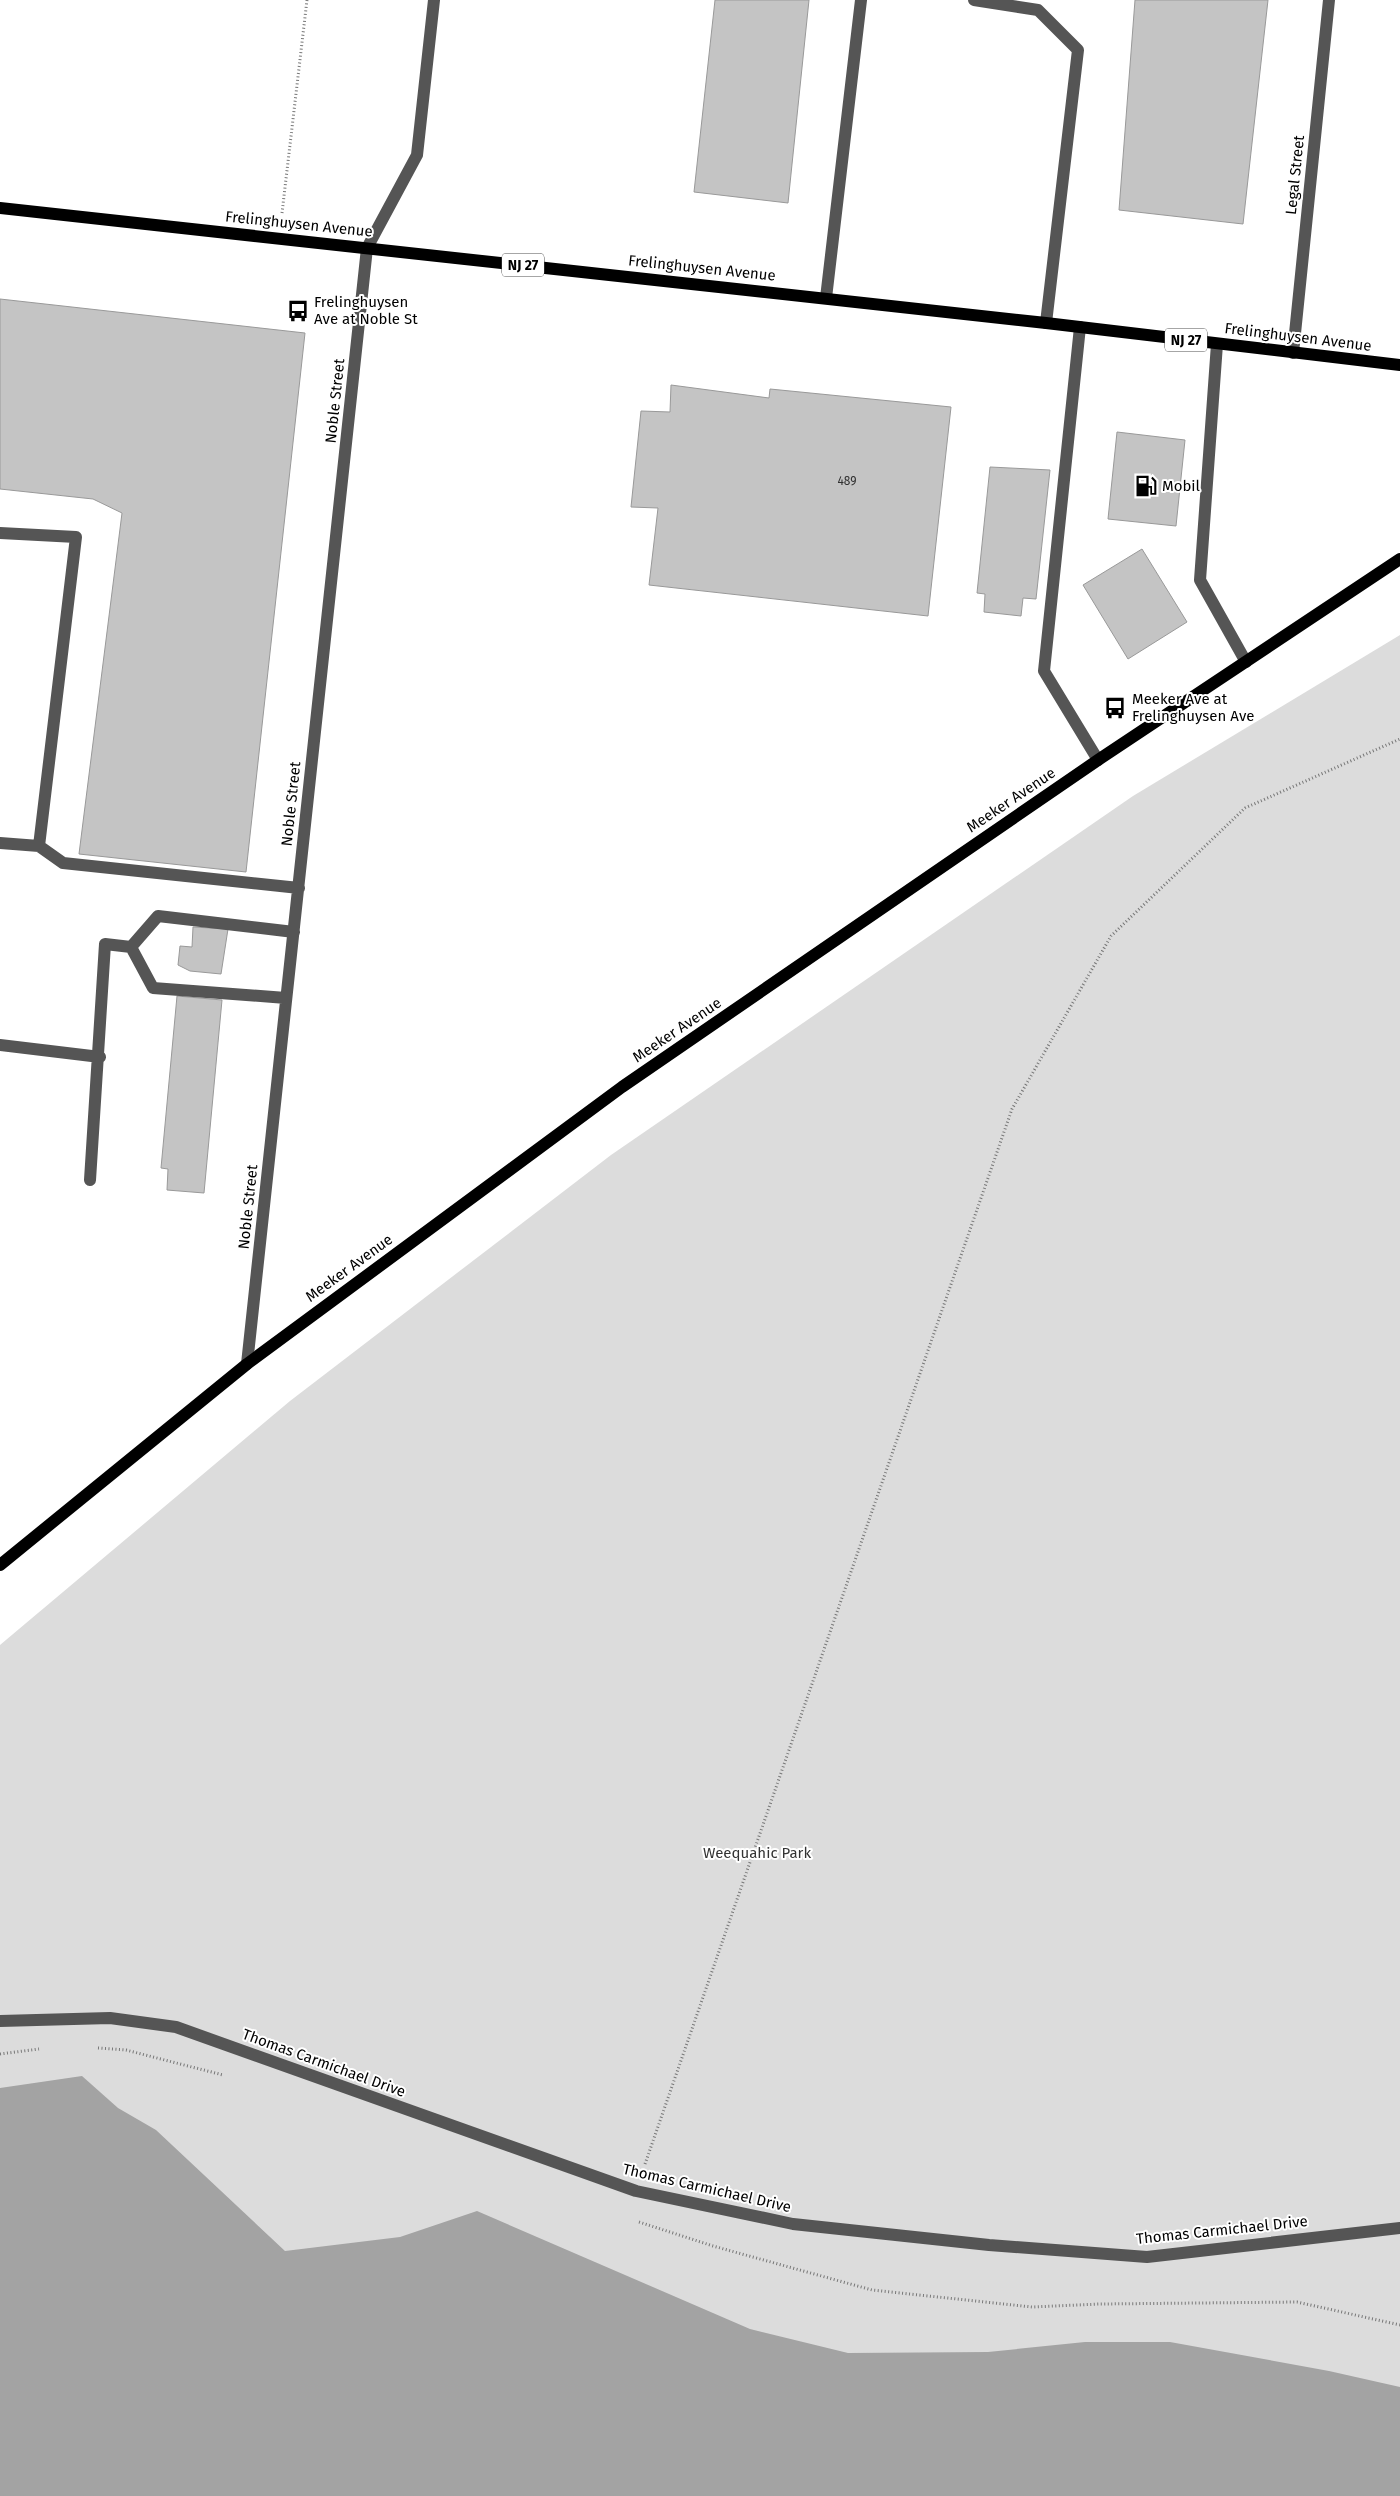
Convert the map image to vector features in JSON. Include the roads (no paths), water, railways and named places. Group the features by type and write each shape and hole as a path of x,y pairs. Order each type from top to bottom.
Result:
{"main road":[{"name":"Frelinghuysen Avenue","path":"0,208 826,298 1400,365"},
{"name":"Meeker Avenue","path":"0,1565 247,1364 622,1087 1098,760 1400,560"}],"street":[{"path":"368,248 417,155 434,0"},
{"path":"826,298 861,0"},
{"path":"974,0 1038,10 1078,50 1046,323"},
{"name":"Legal Street","path":"1294,353 1329,0"},
{"name":"Noble Street","path":"247,1364 368,248"},
{"path":"1080,327 1044,671 1098,760"},
{"path":"1216,344 1200,580 1246,662"},
{"path":"0,533 76,537 39,846"},
{"path":"0,842 39,846 63,863 298,888"},
{"path":"132,947 158,916 294,932"},
{"path":"90,1180 100,1058 105,944 132,947"},
{"path":"132,947 153,988 286,998"},
{"path":"0,1045 100,1058"},
{"name":"Thomas Carmichael Drive","path":"0,2021 110,2018 176,2027 636,2191 794,2224 989,2245 1148,2257 1400,2228"}],"place":[{"name":"Frelinghuysen Ave at Noble St","path":"298,311"},
{"name":"Mobil","path":"1146,486"},
{"name":"Meeker Ave at Frelinghuysen Ave","path":"1115,708"}],"park label":[{"name":"Weequahic Park","path":"757,1853"}]}
